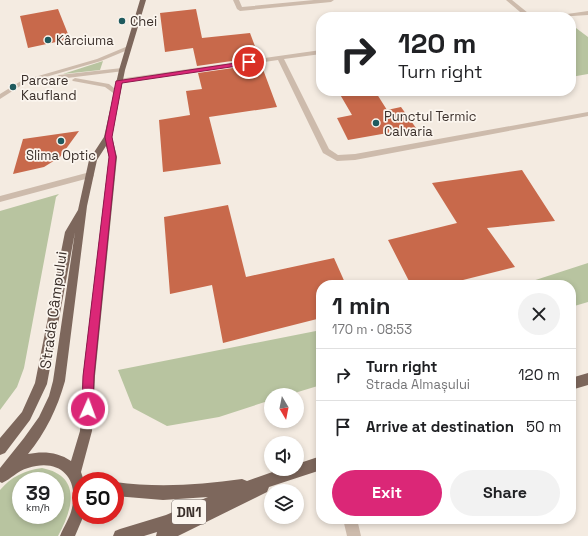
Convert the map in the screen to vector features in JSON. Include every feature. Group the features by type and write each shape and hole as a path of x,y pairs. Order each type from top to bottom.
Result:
{"main road":[{"name":"Strada Câmpului","path":"1,477 42,425 53,402 59,381 83,206 93,160 108,137 119,81 143,0"},
{"name":"Strada Câmpului","path":"79,472 86,431 89,376 113,157 108,137"},
{"path":"0,448 26,416 41,384 70,232 83,206"},
{"path":"576,383 588,379"},
{"path":"1,477 22,463 42,458 61,461 72,472"},
{"name":"DN1","path":"304,468 316,465"},
{"name":"DN1","path":"120,536 166,522 256,484 281,476"},
{"path":"163,536 285,476"},
{"name":"DN1","path":"124,491 169,493 207,491 256,484"},
{"path":"68,536 74,524"}],"street":[{"path":"236,0 240,9 331,0"},
{"path":"509,0 524,12"},
{"path":"576,15 588,13"},
{"path":"0,97 23,82 99,60 128,48"},
{"path":"119,81 316,53"},
{"path":"280,58 326,151 337,158 355,157 588,114"},
{"path":"35,79 122,70"},
{"path":"35,79 83,80 107,85 116,93"},
{"path":"0,199 90,175"},
{"path":"351,524 354,536"}],"green space":[{"path":"576,28 588,37 588,74 576,76"},
{"path":"103,61 100,70 63,74"},
{"path":"59,194 56,197 24,368 17,387 0,410 0,211"},
{"path":"588,263 588,302 576,306 576,280 535,280"},
{"path":"316,331 316,387 304,390 304,388 264,388 264,402 219,417 167,426 133,408 118,370"},
{"path":"42,468 55,472 24,472"},
{"path":"12,479 12,524 64,524 58,536 0,536 0,490"},
{"path":"64,479 69,486 71,495 64,523"}],"building":[{"path":"58,9 70,39 28,48 20,16"},
{"path":"196,9 202,38 250,33 259,57 197,66 193,48 165,52 160,13"},
{"path":"261,64 277,107 209,117 221,164 163,172 159,120 190,115 186,91 202,89 198,73"},
{"name":"Punctul Termic Calvaria","path":"341,96 378,96 387,110 401,107 416,128 348,140 337,118 352,115"},
{"path":"79,131 60,157 44,167 13,174 23,139"},
{"path":"522,170 555,221 487,228 515,267 463,280 408,280 388,240 457,223 432,183"},
{"path":"228,205 246,277 334,258 344,280 316,280 316,319 223,343 212,285 170,294 164,217"}],"place":[{"name":"Chei","path":"122,21"},
{"name":"Kârciuma","path":"48,40"},
{"name":"Parcare Kaufland","path":"13,87"},
{"name":"Punctul Termic Calvaria","path":"376,123"},
{"name":"Slima Optic","path":"61,141"}],"route":[{"path":"88,409 89,376 113,157 108,137 119,81 249,62"}]}
